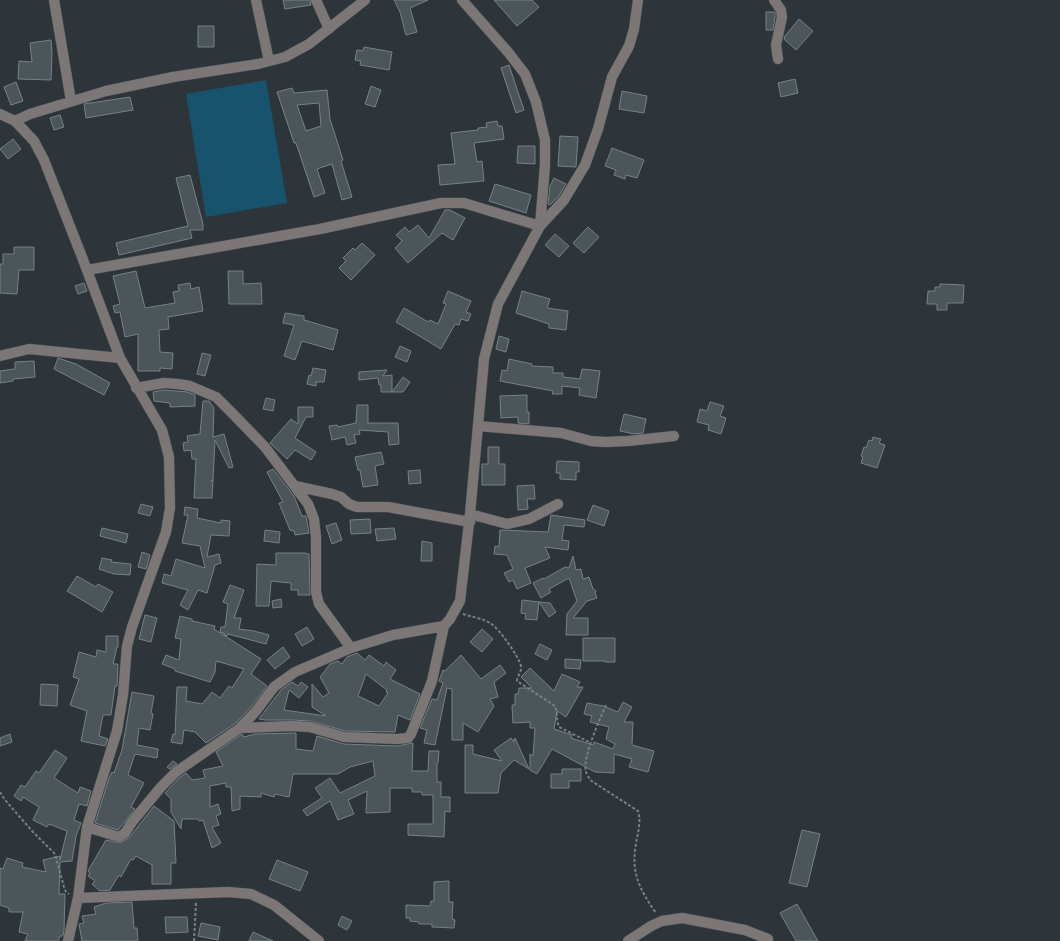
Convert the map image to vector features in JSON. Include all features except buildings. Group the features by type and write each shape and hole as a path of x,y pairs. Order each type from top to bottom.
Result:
{"street":[{"path":"54,0 70,101"},
{"path":"256,0 269,61"},
{"path":"316,0 329,29"},
{"path":"15,121 30,114 106,91 151,81 285,57 309,44 365,0"},
{"path":"462,0 508,52 525,74 536,102 545,140 545,165 540,226"},
{"path":"240,728 291,726 310,727 344,737 397,739 408,738 411,734 432,681 444,626 450,619 460,601 470,518 484,359 498,304 540,226 564,200 585,165 598,129 612,77 629,46 634,29 638,0"},
{"path":"774,0 781,10 782,17 776,45 778,59"},
{"path":"0,114 15,121 34,141 44,160 120,358 136,388 152,411 162,430 169,457 170,508 166,532 132,627 127,646 123,694 117,731 87,827 78,898 68,941"},
{"path":"87,270 320,229 441,203 464,202 540,226"},
{"path":"0,356 29,349 120,358"},
{"path":"136,388 164,383 178,384 190,386 216,398 256,437 280,465 308,504 314,519 316,537 316,592 319,604 351,648"},
{"path":"478,426 561,433 591,441 605,442 674,436"},
{"path":"295,486 341,497 349,504 357,507 388,508 507,524 529,519 558,504"},
{"path":"87,827 119,837 125,833 132,822 161,787 176,772 240,728 274,687 295,672 351,648 393,635 444,626"},
{"path":"78,898 228,892 251,894 274,905 319,941"},
{"path":"628,941 651,926 662,921 682,918 745,930 768,939"}],"path":[{"path":"454,612 490,623 497,628 512,648 521,666 517,681 555,706 557,723 559,727 591,743"},
{"path":"606,705 591,743 585,764 586,771 590,780 638,811 640,817 635,852 635,870 639,886 662,921"},
{"path":"0,792 5,800 33,832 55,854 66,892 78,898"},
{"path":"194,941 196,894"}],"shaded area":[{"path":"266,80 287,203 206,217 186,94"}]}
